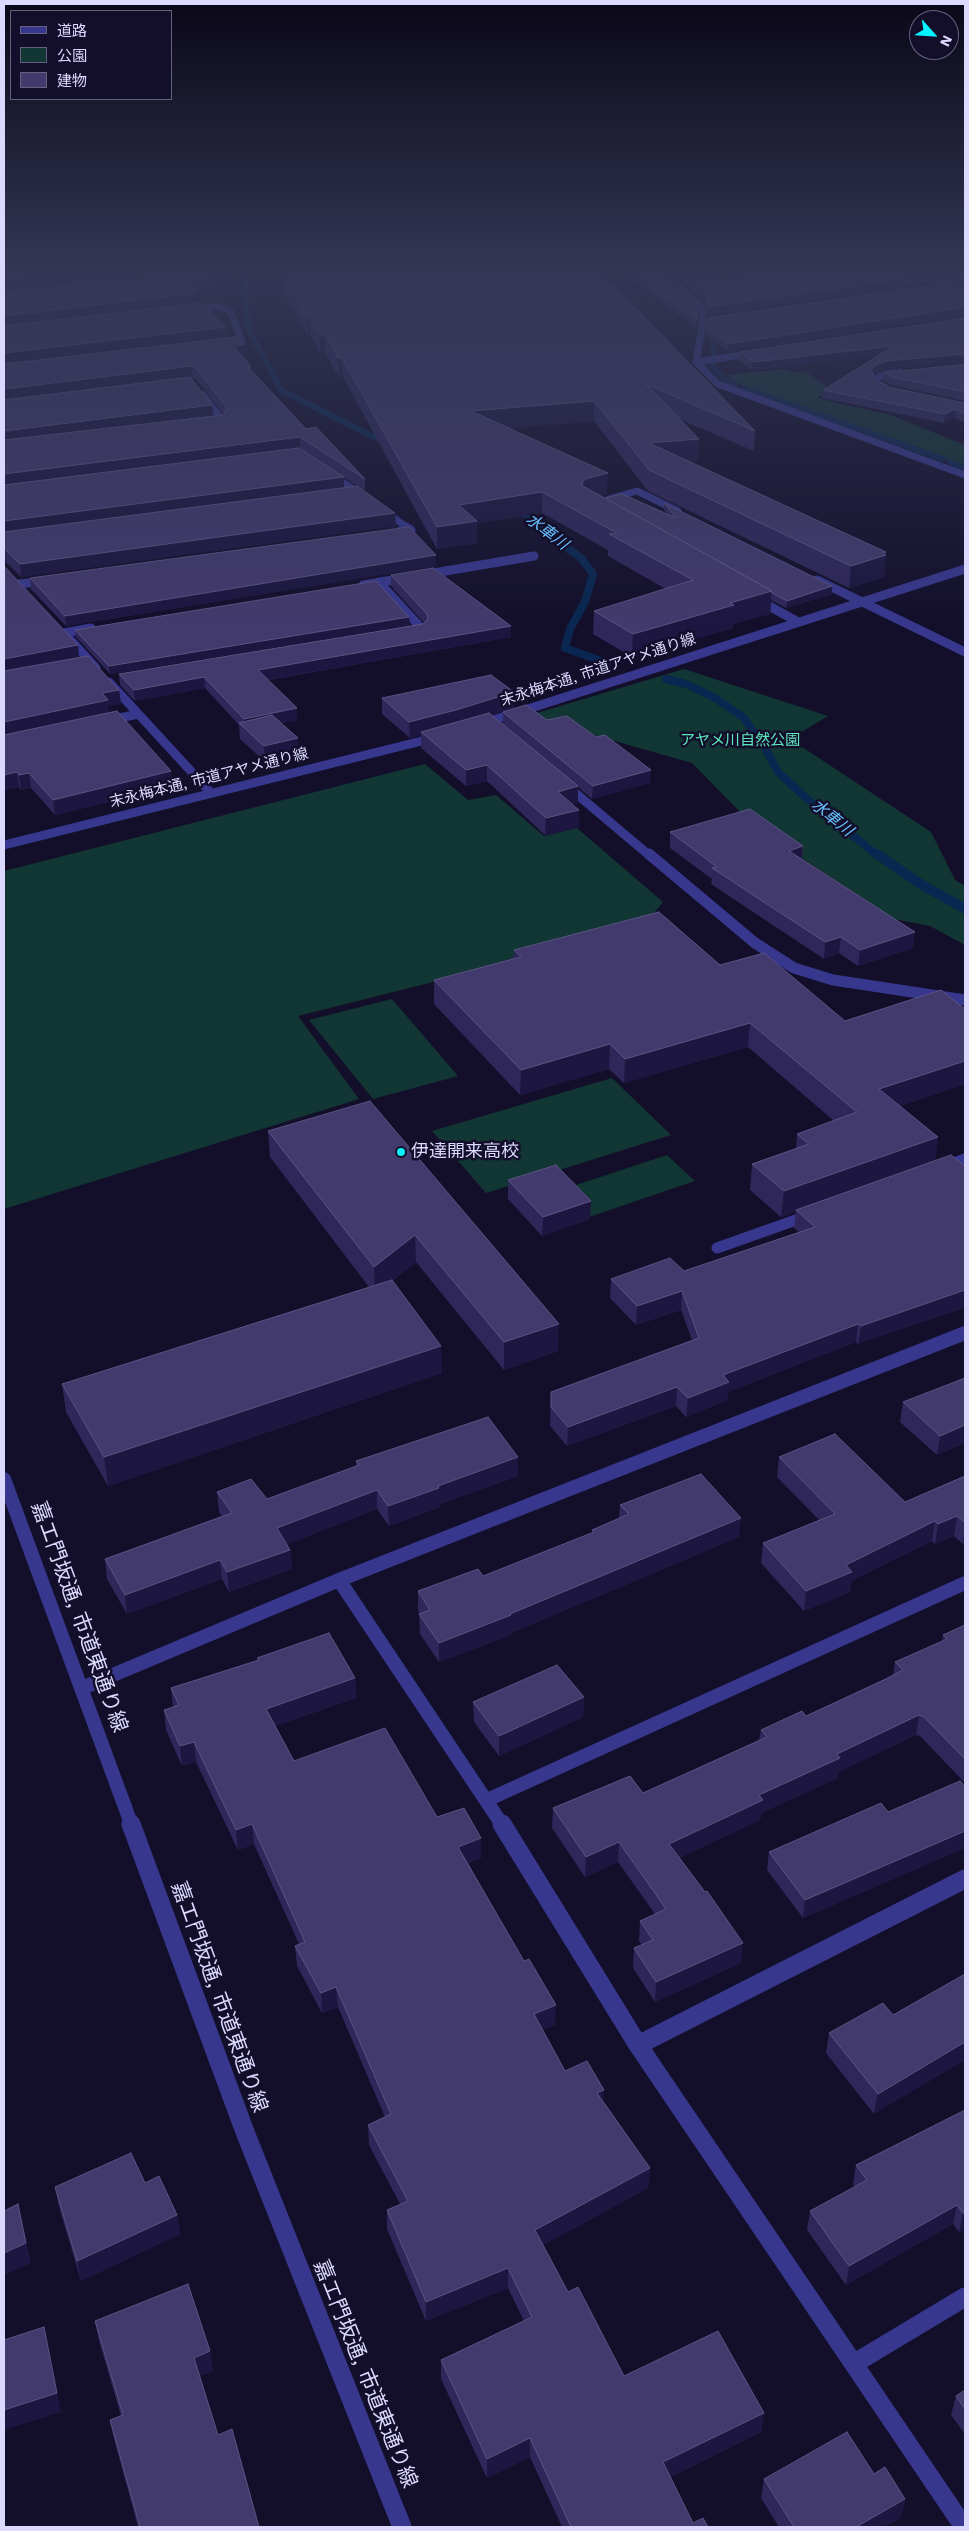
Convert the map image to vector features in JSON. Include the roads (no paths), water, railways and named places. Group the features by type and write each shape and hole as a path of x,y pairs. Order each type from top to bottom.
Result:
{"street":[{"path":"199,391 223,421 204,423"},
{"path":"733,391 852,432 965,475"},
{"path":"326,471 366,498"},
{"path":"604,500 637,491 689,516"},
{"path":"349,494 359,493"},
{"path":"374,504 411,530 391,532"},
{"path":"350,587 534,556"},
{"name":"末永梅本通, 市道アヤメ通り線","path":"474,726 493,724 798,622 965,569"},
{"path":"810,576 965,652"},
{"path":"19,585 58,579"},
{"path":"379,582 422,629 403,632"},
{"path":"747,594 798,622"},
{"path":"103,626 61,629 211,793"},
{"path":"81,664 91,662"},
{"path":"108,681 117,679"},
{"path":"100,722 138,714"},
{"name":"末永梅本通, 市道アヤメ通り線","path":"4,845 448,734"},
{"path":"556,778 754,943 794,968 833,980 965,1000"},
{"path":"928,1172 965,1159"},
{"path":"717,1248 818,1212"},
{"path":"82,1688 339,1580 965,1333"},
{"name":"嘉エ門坂通, 市道東通り線","path":"4,1479 245,2132 402,2527"},
{"path":"339,1580 487,1800 638,2045 964,2527"},
{"path":"487,1800 965,1583"},
{"path":"638,2045 965,1879"},
{"path":"855,2364 965,2297"}],"waterway":[{"name":"水車川","path":"283,391 388,444"},
{"path":"753,391 943,459"},
{"path":"950,462 965,468"},
{"name":"水車川","path":"514,507 541,528"},
{"name":"水車川","path":"540,527 582,559 593,574 585,602 570,629 565,648 607,663"},
{"name":"水車川","path":"666,679 686,684 715,698 743,717 764,746 778,772 805,797 878,856"},
{"name":"水車川","path":"877,854 919,883 965,909"}],"place":[{"name":"伊達開来高校","path":"401,1152"}],"park label":[{"name":"アヤメ川自然公園","path":"740,741"}]}
